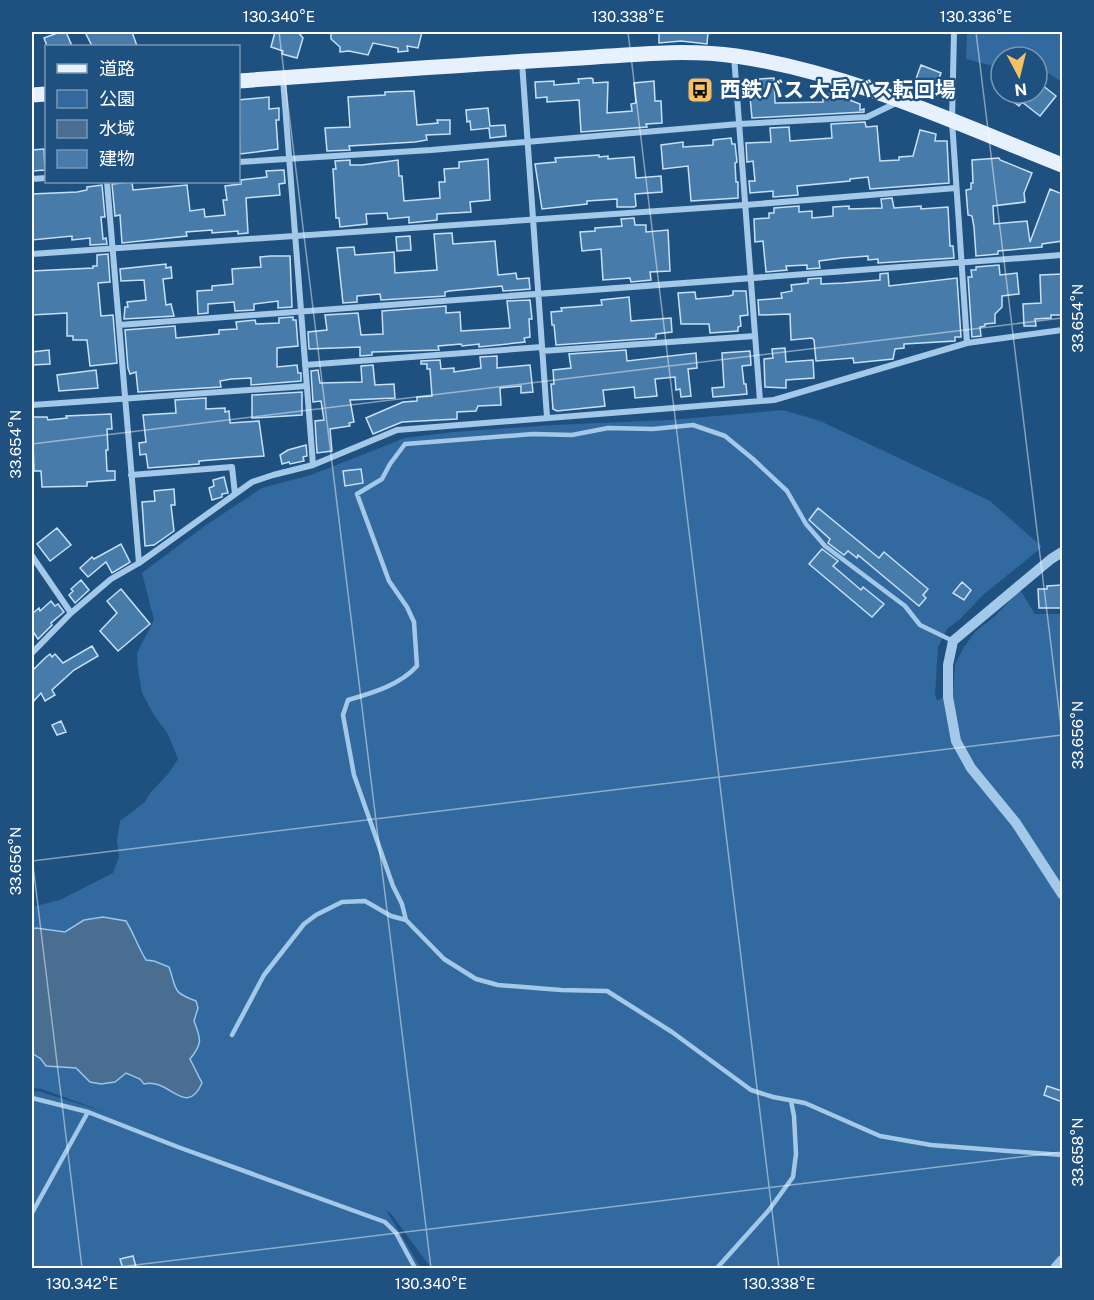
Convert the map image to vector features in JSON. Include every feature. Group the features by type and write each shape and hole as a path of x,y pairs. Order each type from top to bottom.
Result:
{"main road":[{"path":"240,81 671,53 734,56 805,69 900,100 1062,165"}],"street":[{"path":"954,32 952,121 968,343"},
{"path":"734,56 760,402"},
{"path":"522,61 547,417"},
{"path":"283,78 313,465"},
{"path":"240,162 431,150 739,124 867,117 900,100"},
{"path":"107,183 139,562"},
{"path":"32,254 745,205 956,188"},
{"path":"119,326 301,310 1062,255"},
{"path":"32,653 71,614 111,579 139,562 252,482 313,465 398,430 760,402 795,394 968,343 1062,330"},
{"path":"305,365 755,336"},
{"path":"32,405 307,386"},
{"path":"131,475 232,466 235,495"},
{"path":"1062,552 1042,566 953,641 948,665 948,697 956,741 971,768 1016,823 1062,894"},
{"path":"32,556 71,614"},
{"path":"1055,1269 1062,1260"}],"lane":[{"path":"953,641 920,625 905,606 825,546 806,524 787,491 726,436 693,425 653,429 608,428 572,435 533,434 405,444 382,479 357,494 389,581 407,607 414,622 417,666 410,674 380,690 348,700 343,715 354,775 406,920 444,959 476,979 498,985 528,988 607,991 672,1032 751,1090 805,1103 880,1136 931,1145 1062,1155"},
{"path":"232,1035 264,975 304,924 316,915 342,902 365,901 391,916 406,920"},
{"path":"32,1098 88,1112 385,1222 396,1233 416,1269"},
{"path":"717,1269 769,1210 793,1177 795,1144 791,1101"},
{"path":"32,1213 88,1112"}],"green space":[{"path":"967,32 1062,32 1062,82 1049,74 1049,45 989,45 989,65 966,59"},
{"path":"783,410 820,421 990,501 1042,547 983,595 947,629 938,647 935,694 937,701 953,691 955,664 964,647 975,632 995,616 1020,590 1035,614 1062,614 1062,1268 431,1268 386,1210 421,1268 32,1268 32,1092 38,1091 105,1112 42,1089 32,1088 32,907 60,900 113,873 119,857 117,840 120,821 145,802 178,759 168,734 142,693 137,653 154,620 142,573 206,525 262,488 311,475 405,438 454,432 671,420"}],"water":[{"path":"103,917 126,921 146,960 169,967 176,989 182,995 196,1001 198,1008 194,1021 200,1041 190,1059 202,1083 196,1093 190,1097 183,1097 153,1083 144,1084 140,1079 126,1073 115,1082 101,1084 90,1082 76,1068 46,1066 32,1053 32,929 65,932 84,920"}],"building":[{"path":"66,32 72,45 47,45 44,38"},
{"path":"85,32 132,32 137,45 92,45"},
{"path":"275,32 298,32 303,38 297,58 282,54 283,51 271,47"},
{"path":"331,32 422,32 418,48 407,46 408,51 398,52 398,48 373,43 368,55 349,51 340,52 340,47 331,39"},
{"path":"659,32 708,32 707,44 681,41 659,43"},
{"path":"921,65 941,73 933,94 913,87"},
{"path":"591,78 593,83 608,82 607,113 632,111 631,104 636,103 634,83 654,81 655,101 661,101 662,123 646,124 647,127 581,132 579,100 547,102 547,97 536,98 535,82 554,81 554,85 579,83 578,79"},
{"path":"774,78 775,103 823,102 823,95 834,94 860,104 860,110 864,109 864,112 752,118 750,97 746,97 745,84 759,83 759,79"},
{"path":"1049,90 1056,96 1049,105"},
{"path":"414,91 417,125 438,123 437,120 450,120 450,134 426,135 427,140 415,142 349,146 350,150 327,151 325,128 350,127 348,97"},
{"path":"269,97 269,109 279,108 279,120 276,120 278,149 240,154 240,100"},
{"path":"1026,105 1049,105 1040,116"},
{"path":"488,108 490,126 505,125 506,136 490,138 489,128 471,130 470,121 467,122 466,110"},
{"path":"865,122 866,127 877,126 880,161 899,160 899,157 913,156 920,130 936,134 935,141 947,141 949,183 870,189 868,177 797,186 798,195 773,197 773,191 750,193 749,181 755,181 753,161 747,162 746,143 771,142 770,128 789,127 790,141 832,138 831,124"},
{"path":"731,138 732,144 735,144 738,198 691,201 688,166 663,169 661,145 683,142 683,147 713,145 713,140"},
{"path":"44,149 45,170 32,171 32,150"},
{"path":"599,155 599,157 608,156 608,159 634,157 636,178 661,176 662,192 635,194 636,206 634,207 617,207 617,199 587,201 587,204 542,209 535,164 556,162 555,158"},
{"path":"999,158 1032,173 1024,193 1025,202 993,206 994,224 1027,221 1030,242 1050,189 1062,194 1062,241 1042,244 1042,247 998,251 998,254 976,256 974,227 972,216 968,215 966,190 971,189 971,183 973,183 972,160"},
{"path":"488,159 490,200 470,202 471,212 437,214 437,220 409,223 409,217 388,219 387,213 366,214 367,224 340,227 339,218 336,218 333,169 336,169 335,161 350,160 350,165 362,165 398,160 404,201 440,198 439,182 445,182 444,169 459,168 459,162"},
{"path":"284,170 285,183 279,184 280,195 246,198 248,233 238,234 238,231 212,233 212,230 186,232 187,236 122,243 120,215 115,216 112,184 132,183 133,190 187,185 190,211 204,209 205,217 225,215 223,200 227,200 225,186 241,184 241,180 267,177 266,171"},
{"path":"102,185 105,217 101,217 103,239 106,238 107,244 90,245 90,238 72,240 72,236 32,240 32,194 77,192 87,190 87,187"},
{"path":"892,198 894,208 948,207 950,246 953,246 954,258 878,263 878,259 868,260 868,256 819,261 820,268 807,269 807,265 786,266 787,270 766,272 763,241 755,242 754,219 769,218 769,213 774,213 774,208 799,206 799,212 812,211 812,218 833,216 833,207 882,208 881,199"},
{"path":"634,218 635,225 646,225 646,232 668,230 670,271 650,272 651,280 631,282 630,278 603,280 601,249 582,251 580,232 595,231 595,228 622,226 621,219"},
{"path":"452,233 453,244 495,241 498,275 516,273 517,279 529,278 530,289 503,291 502,286 449,291 445,292 445,296 381,300 380,294 357,296 357,302 343,303 337,248 354,247 355,255 394,252 395,273 437,270 434,234"},
{"path":"410,236 411,250 397,251 396,237"},
{"path":"108,254 110,282 98,283 101,316 113,315 117,363 90,366 87,340 73,340 73,336 67,336 67,313 32,315 32,271 93,268 97,266 97,255"},
{"path":"290,256 292,307 278,308 278,301 254,304 254,310 235,311 234,302 208,304 208,313 198,314 197,291 212,290 212,286 233,284 232,269 261,267 260,257"},
{"path":"166,264 166,268 171,267 172,278 163,279 166,305 171,304 174,316 124,319 125,307 128,307 127,302 146,300 144,280 121,281 120,269"},
{"path":"999,265 1000,275 1017,273 1019,294 1002,296 1002,307 995,314 995,323 980,327 981,336 972,337 968,277 972,277 971,270 976,270 976,267"},
{"path":"888,273 889,286 957,278 961,337 955,337 955,341 904,344 904,348 895,349 893,359 854,363 853,358 816,361 812,338 791,340 790,314 759,315 758,300 782,298 781,293 792,291 791,285 808,283 808,279 821,278 821,284 844,283 880,280 880,274"},
{"path":"1062,274 1062,315 1035,319 1036,326 1024,326 1023,304 1041,303 1040,275"},
{"path":"733,291 746,291 748,315 740,316 741,326 738,327 738,331 710,333 709,324 681,324 678,293 695,292 696,299 729,296 733,295"},
{"path":"629,297 631,321 671,318 672,332 656,334 656,338 556,345 551,312 562,311 561,308 602,305 601,300"},
{"path":"530,300 532,319 529,319 530,337 524,338 525,342 479,347 479,344 462,346 461,344 438,346 439,350 372,352 372,355 360,356 360,347 309,349 308,332 327,330 325,315 358,313 361,335 383,334 382,311 446,306 446,313 460,312 461,331 510,328 507,301"},
{"path":"293,317 293,320 296,320 298,346 277,348 277,367 297,365 298,373 301,373 301,381 251,385 251,378 231,379 220,381 221,387 138,392 136,372 130,374 128,368 125,330 175,326 176,338 219,334 219,330 237,329 236,322 255,320 256,324 279,323 279,318"},
{"path":"785,348 786,362 813,360 814,378 786,380 786,388 765,387 764,359 773,358 772,349"},
{"path":"49,350 50,364 32,365 32,352"},
{"path":"626,350 627,361 696,353 697,368 688,369 691,396 681,397 680,389 676,390 675,377 655,379 657,396 635,398 634,387 603,390 605,406 557,411 553,409 551,384 554,384 553,370 571,368 569,354"},
{"path":"750,351 751,365 742,366 747,394 713,397 712,388 724,387 722,353"},
{"path":"497,356 497,368 530,365 533,392 521,393 521,386 500,388 501,405 478,406 476,411 457,412 457,419 402,422 373,434 366,418 403,402 417,401 417,397 432,396 430,369 427,369 427,364 421,364 421,361 440,360 441,369 454,368 454,372 481,368 480,357"},
{"path":"373,365 375,385 394,384 395,398 350,400 354,422 349,423 350,426 330,429 332,451 317,453 315,421 324,420 321,401 313,402 311,371 318,370 320,383 362,382 361,366"},
{"path":"96,370 98,388 59,391 57,375"},
{"path":"302,392 302,415 252,418 252,395"},
{"path":"206,398 206,409 225,408 225,412 229,411 230,423 259,421 264,456 148,468 146,454 140,455 139,443 146,442 143,415 176,413 175,400"},
{"path":"111,414 112,429 107,429 107,471 115,471 115,480 87,482 87,486 42,487 41,471 34,471 32,417 47,417 48,420 67,418 66,416"},
{"path":"306,445 307,456 303,457 304,461 282,464 280,455"},
{"path":"361,469 363,483 345,486 343,471"},
{"path":"224,477 228,493 212,500 209,488 214,486 213,480"},
{"path":"174,489 175,505 171,505 174,531 154,545 145,546 142,502 155,501 154,491"},
{"path":"818,508 879,558 884,552 928,589 923,595 926,598 919,606 858,555 857,558 848,551 844,555 828,543 830,539 809,520"},
{"path":"57,528 71,545 50,561 37,544"},
{"path":"121,544 130,562 112,573 106,562 88,577 80,568 92,557 94,559"},
{"path":"822,549 838,561 833,566 861,590 863,587 884,604 872,617 809,564"},
{"path":"81,580 89,590 75,603 69,595 73,591 71,589"},
{"path":"962,582 971,590 964,600 953,593"},
{"path":"1062,585 1062,608 1039,608 1038,589"},
{"path":"121,589 150,624 118,651 100,631 117,613 107,601"},
{"path":"51,601 55,606 58,604 64,612 38,639 32,630 32,614 39,608 40,611"},
{"path":"92,646 98,656 74,670 52,690 55,695 45,701 41,693 32,703 32,671 45,658 50,654 52,657 55,654 63,663"},
{"path":"61,721 66,732 57,735 52,725"},
{"path":"1047,1086 1062,1091 1062,1102 1044,1095"},
{"path":"133,1256 136,1267 123,1269 120,1259"}],"place":[{"name":"西鉄バス 大岳バス転回場","path":"700,90"}]}
